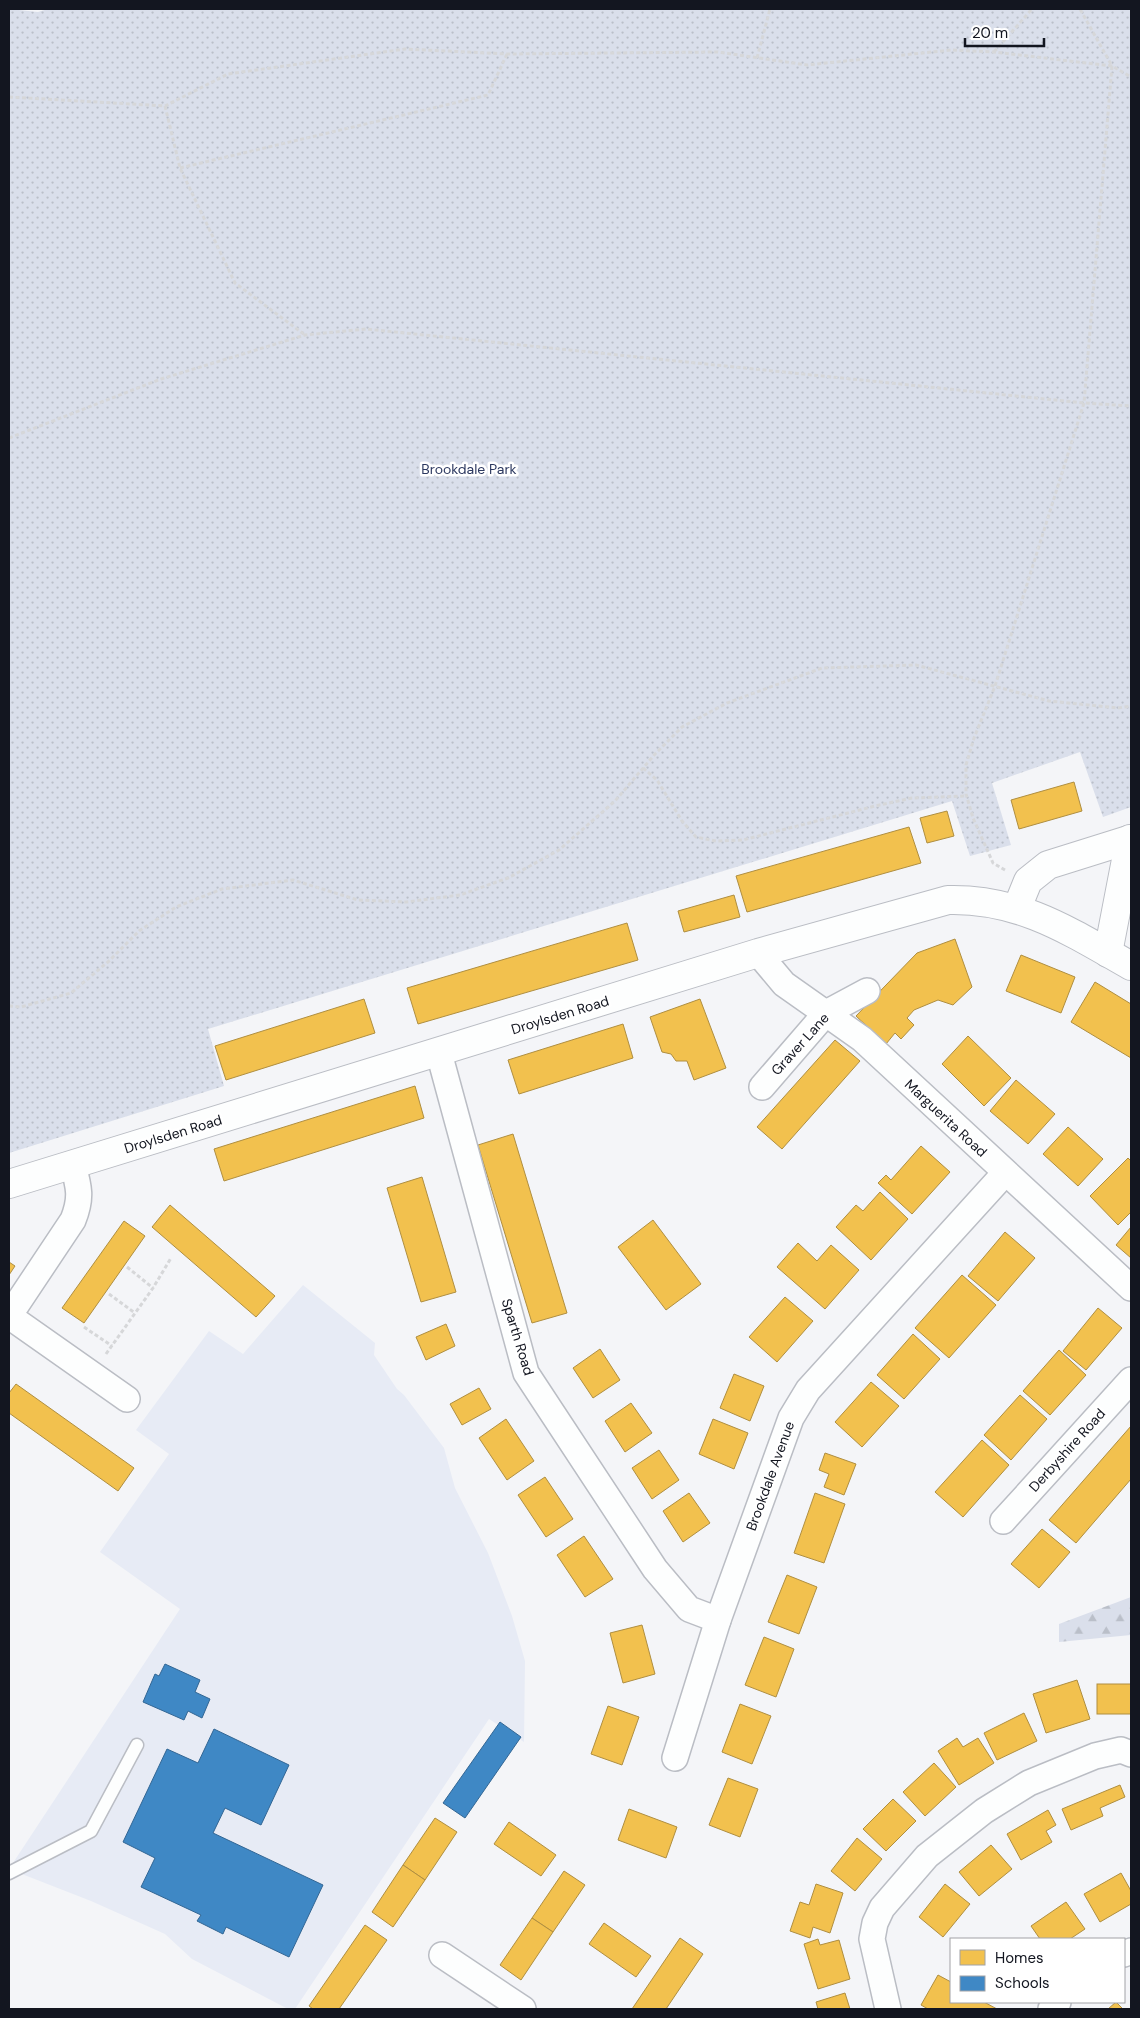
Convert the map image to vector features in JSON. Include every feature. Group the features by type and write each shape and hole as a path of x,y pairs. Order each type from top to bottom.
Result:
{"street":[{"path":"1017,908 1028,881 1048,865 1131,839 1108,952 1131,966"},
{"name":"Droylsden Road","path":"9,1184 758,953 948,900 966,899 1017,908 1053,922 1108,952"},
{"name":"Marguerita Road","path":"758,953 784,984 862,1040 1131,1288"},
{"name":"Graver Lane","path":"762,1088 826,1013 867,991"},
{"name":"Sparth Road","path":"438,1053 526,1373 655,1569 689,1608 718,1620"},
{"path":"73,1164 80,1194 74,1220 9,1316 127,1399"},
{"name":"Brookdale Avenue","path":"675,1758 718,1620 791,1418 808,1390 1005,1172"},
{"name":"Derbyshire Road","path":"1003,1521 1131,1380"},
{"path":"888,2009 872,1938 874,1923 882,1908 927,1856 984,1811 1029,1783 1094,1756 1121,1750 1131,1754"},
{"path":"442,1955 523,2009"}],"lane":[{"path":"9,1873 91,1831 137,1745"}],"path":[{"path":"757,58 770,9"},
{"path":"994,52 1032,9"},
{"path":"1028,881 993,863 973,818 966,796 966,765 994,686 1084,403 1112,66 1080,9"},
{"path":"9,97 165,106 228,74 405,49 507,54 718,52 807,65 952,50 994,52 1112,66 1131,77"},
{"path":"180,168 488,95 507,54"},
{"path":"165,106 180,168 235,283 305,335"},
{"path":"9,438 161,379 305,335 366,329 1084,403 1131,406"},
{"path":"9,1006 21,1007 71,994 139,930 176,907 222,889 293,880 358,900 406,902 460,895 508,878 559,850 615,801 682,727 727,703 822,668 916,665 1049,701 1118,708 1131,706"},
{"path":"643,768 657,780 682,821 696,837 716,841 743,840 912,798 966,796"},
{"path":"92,1375 153,1288 171,1258"},
{"path":"127,1267 153,1288"},
{"path":"109,1294 135,1313"},
{"path":"84,1327 112,1346"}],"shaded area":[{"path":"303,1285 375,1343 374,1355 397,1389 404,1395 444,1448 455,1488 488,1553 512,1616 525,1661 524,1742 489,1719 295,2009 288,2009 192,1959 165,1934 91,1901 9,1869 180,1609 100,1552 169,1454 136,1430 209,1331 243,1354"}],"green space":[{"name":"Brookdale Park","path":"9,9 38,12 48,9 1131,9 1131,807 1103,817 1080,752 992,783 1011,845 970,856 952,801 208,1029 224,1086 9,1153"},
{"path":"1131,1597 1131,1635 1059,1642 1059,1624"}],"building: Homes":[{"path":"1074,782 1082,811 1019,829 1011,800"},
{"path":"947,811 954,836 927,843 920,818"},
{"path":"909,827 921,863 747,912 736,876"},
{"path":"734,895 740,917 684,932 678,911"},
{"path":"627,923 638,960 418,1024 407,988"},
{"path":"955,939 972,987 953,1005 938,1000 914,1010 907,1018 914,1025 901,1039 895,1033 886,1044 856,1016 917,953"},
{"path":"1021,955 1075,977 1061,1013 1006,991"},
{"path":"1095,982 1131,1004 1131,1058 1071,1022"},
{"path":"364,999 375,1033 226,1080 215,1046"},
{"path":"700,999 726,1068 694,1080 687,1061 676,1061 671,1054 662,1052 650,1017"},
{"path":"623,1024 633,1058 519,1094 508,1060"},
{"path":"968,1036 1011,1078 984,1106 942,1064"},
{"path":"835,1040 860,1061 782,1149 757,1127"},
{"path":"1016,1080 1055,1114 1028,1144 990,1111"},
{"path":"415,1086 424,1118 224,1181 214,1149"},
{"path":"1068,1127 1103,1159 1078,1186 1043,1154"},
{"path":"513,1134 567,1313 532,1323 478,1145"},
{"path":"921,1146 950,1172 912,1214 878,1183 886,1175 891,1180"},
{"path":"1128,1158 1131,1161 1131,1212 1118,1225 1090,1196"},
{"path":"422,1177 456,1292 421,1302 387,1188"},
{"path":"880,1192 908,1219 871,1260 836,1227 856,1205 863,1211"},
{"path":"170,1205 275,1296 256,1317 152,1227"},
{"path":"653,1220 701,1284 666,1310 618,1247"},
{"path":"124,1221 145,1236 84,1323 62,1308"},
{"path":"1131,1227 1131,1258 1116,1245"},
{"path":"1005,1232 1035,1258 998,1301 968,1276"},
{"path":"798,1243 817,1261 831,1245 859,1270 825,1309 777,1267"},
{"path":"9,1262 15,1266 9,1275"},
{"path":"962,1275 996,1305 949,1358 915,1328"},
{"path":"785,1297 813,1321 777,1362 749,1337"},
{"path":"1098,1308 1122,1328 1086,1370 1063,1351"},
{"path":"446,1324 455,1346 426,1360 416,1337"},
{"path":"913,1334 940,1359 904,1399 877,1375"},
{"path":"600,1349 620,1380 593,1398 573,1368"},
{"path":"1059,1350 1086,1375 1050,1415 1023,1391"},
{"path":"734,1374 764,1386 750,1421 720,1408"},
{"path":"871,1382 899,1406 862,1447 835,1422"},
{"path":"16,1384 134,1468 118,1491 9,1413 9,1393"},
{"path":"479,1388 491,1409 462,1425 450,1404"},
{"path":"1020,1395 1047,1419 1011,1460 984,1435"},
{"path":"631,1403 652,1433 625,1452 605,1421"},
{"path":"506,1419 534,1461 507,1480 479,1438"},
{"path":"713,1419 748,1433 734,1469 699,1454"},
{"path":"1131,1426 1131,1479 1076,1543 1049,1520"},
{"path":"982,1440 1009,1465 963,1517 935,1492"},
{"path":"659,1450 679,1480 652,1499 632,1468"},
{"path":"825,1453 856,1464 844,1495 824,1487 829,1474 819,1470"},
{"path":"545,1477 573,1519 546,1537 518,1495"},
{"path":"689,1493 710,1523 683,1542 663,1511"},
{"path":"815,1493 845,1504 824,1563 794,1553"},
{"path":"1042,1529 1070,1552 1039,1588 1011,1564"},
{"path":"584,1536 613,1579 585,1597 557,1555"},
{"path":"787,1575 817,1587 799,1634 768,1622"},
{"path":"642,1625 655,1674 623,1683 610,1633"},
{"path":"764,1637 794,1649 776,1697 745,1685"},
{"path":"1077,1680 1090,1719 1046,1733 1033,1694"},
{"path":"1097,1684 1131,1684 1131,1714 1097,1714"},
{"path":"740,1704 771,1716 752,1764 722,1752"},
{"path":"608,1706 639,1717 622,1765 591,1754"},
{"path":"1024,1713 1037,1741 997,1760 984,1733"},
{"path":"957,1738 963,1747 978,1738 994,1763 959,1785 938,1751"},
{"path":"934,1763 956,1787 925,1816 903,1792"},
{"path":"728,1778 758,1789 740,1837 709,1825"},
{"path":"1120,1785 1125,1797 1100,1808 1103,1816 1071,1830 1062,1809"},
{"path":"893,1799 916,1821 886,1851 863,1829"},
{"path":"629,1809 677,1827 666,1858 618,1840"},
{"path":"1048,1810 1056,1825 1046,1831 1052,1842 1021,1860 1007,1834"},
{"path":"435,1818 457,1832 425,1880 403,1865"},
{"path":"509,1822 556,1855 541,1876 494,1844"},
{"path":"857,1838 882,1859 855,1891 831,1871"},
{"path":"991,1845 1012,1869 979,1896 959,1872"},
{"path":"403,1865 425,1880 393,1927 372,1912"},
{"path":"564,1871 585,1885 553,1932 532,1918"},
{"path":"1121,1873 1131,1891 1131,1904 1100,1922 1084,1894"},
{"path":"816,1884 843,1893 830,1933 813,1927 810,1938 790,1931 800,1902 809,1905"},
{"path":"945,1884 970,1904 943,1937 919,1917"},
{"path":"1066,1902 1085,1929 1072,1938 1039,1938 1031,1926"},
{"path":"532,1918 553,1932 521,1980 500,1965"},
{"path":"604,1923 651,1956 636,1977 589,1944"},
{"path":"365,1925 387,1940 339,2009 313,2009 309,2006"},
{"path":"680,1938 703,1954 666,2009 632,2009"},
{"path":"818,1939 820,1945 839,1940 850,1979 818,1989 804,1944"},
{"path":"938,1975 950,1981 950,2003 986,2003 997,2009 928,2009 921,2005"},
{"path":"845,1993 850,2009 818,2009 816,2002"},
{"path":"1117,2003 1123,2009 1108,2009"}],"building: Schools":[{"path":"165,1664 200,1680 195,1692 210,1699 202,1718 188,1711 184,1720 143,1702 155,1674 159,1676"},
{"path":"500,1722 521,1737 465,1818 443,1803"},
{"path":"214,1729 289,1765 261,1825 225,1808 213,1833 323,1885 289,1957 226,1927 223,1934 197,1921 201,1915 141,1887 155,1858 123,1842 167,1749 198,1763"}]}
